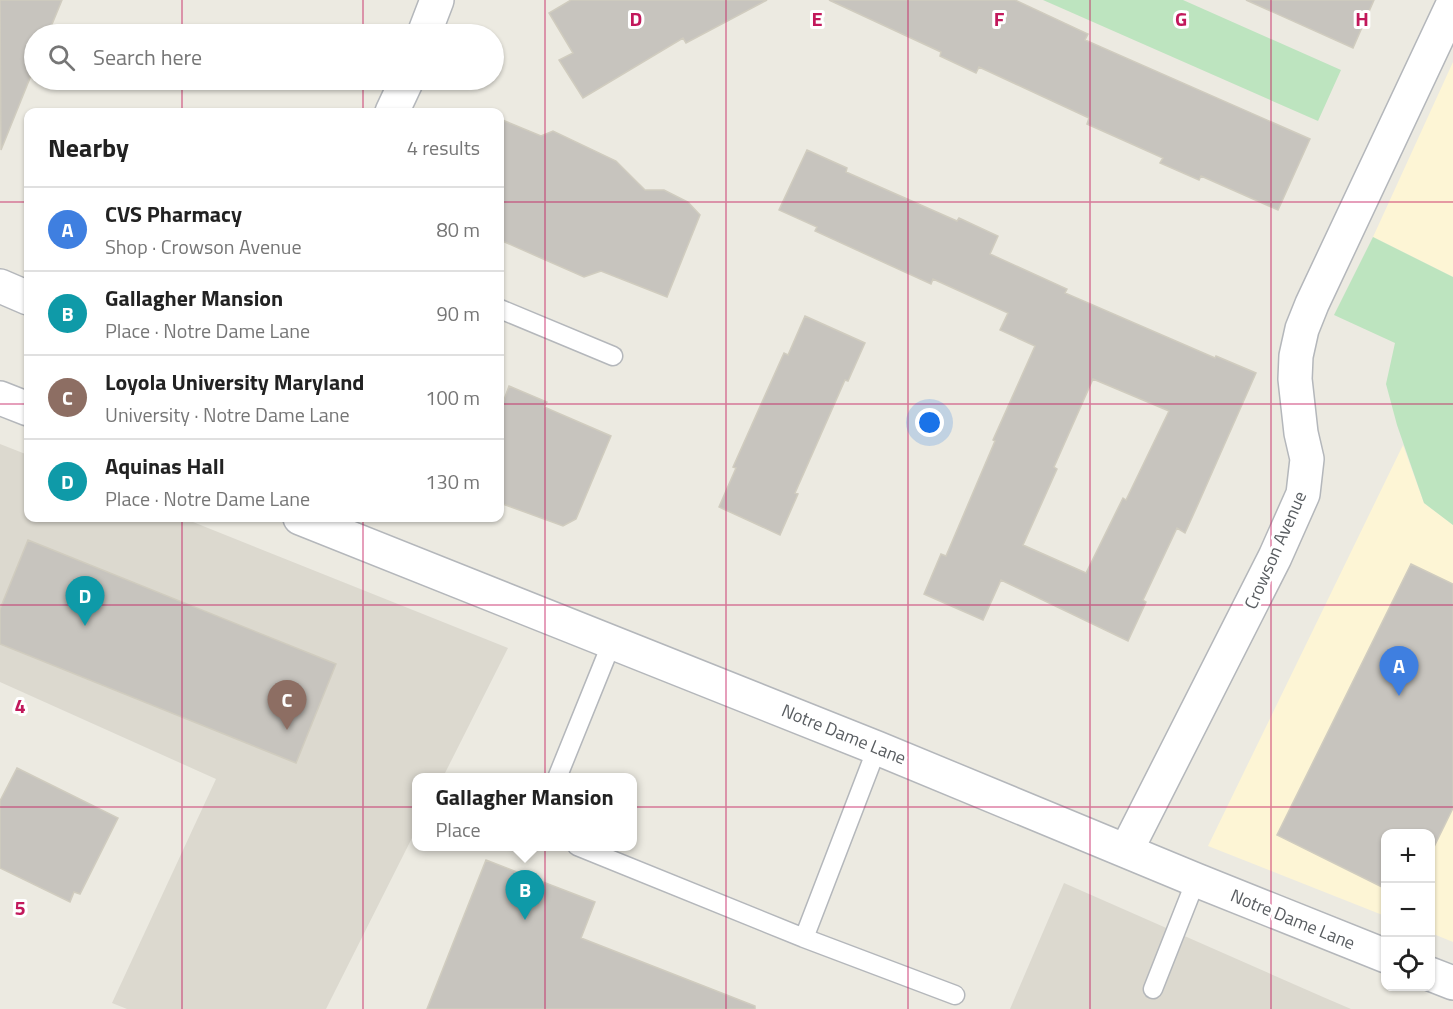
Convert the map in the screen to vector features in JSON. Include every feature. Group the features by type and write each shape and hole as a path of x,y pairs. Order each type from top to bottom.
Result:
{"street":[{"path":"428,24 437,0"},
{"name":"Crowson Avenue","path":"1126,851 1275,557 1303,494 1307,459 1301,433 1295,379 1296,356 1302,329 1453,4"},
{"path":"395,108 403,90"},
{"path":"0,286 24,296"},
{"path":"0,398 24,407"},
{"name":"Notre Dame Lane","path":"310,522 877,748 1381,954"},
{"path":"1435,976 1453,983"}],"lane":[{"path":"504,311 613,356"},
{"path":"559,773 612,642"},
{"path":"804,938 877,748"},
{"path":"589,851 804,938 955,994"},
{"path":"1153,988 1196,880"}],"shaded area":[{"path":"1453,62 1453,277 1373,237"},
{"path":"0,444 24,453 24,522 193,522 508,648 445,773 412,773 412,838 326,1009 127,1009 112,1003 216,779 0,682"},
{"path":"1403,445 1424,503 1453,525 1453,942 1435,935 1435,829 1381,829 1381,914 1208,846"},
{"path":"1064,883 1323,997 1351,1009 1010,1009"}],"green space":[{"path":"1043,0 1183,0 1341,70 1318,121"},
{"path":"1373,237 1453,277 1453,525 1424,503 1397,425 1386,384 1395,343 1334,315"}],"building":[{"path":"0,0 62,0 52,24 24,24 25,90 1,150"},
{"path":"571,0 767,0 686,43 683,38 583,98 559,60 573,53 549,13"},
{"path":"829,0 1015,0 1088,34 1085,40 1310,139 1278,210 1201,176 1199,180 1160,163 1163,158 1087,124 1089,118 979,67 976,73 940,56 941,52"},
{"path":"1246,0 1374,0 1353,48"},
{"path":"504,121 541,136 553,131 616,161 645,190 664,190 688,202 700,215 667,297 601,271 584,277 504,242"},
{"path":"807,150 847,168 846,172 957,221 959,218 998,236 990,254 1067,289 1065,293 1215,358 1216,356 1256,373 1185,533 1177,528 1143,600 1146,602 1128,641 1001,580 983,620 924,594 941,554 946,556 995,441 993,440 1035,346 1000,330 1008,313 933,279 931,284 815,231 817,227 779,210","holes":["1093,379 1169,411 1126,500 1123,498 1086,573 1023,545"]},
{"path":"805,316 865,343 848,381 845,380 795,493 798,494 780,535 719,507 736,468 733,467 784,353 788,355"},
{"path":"509,386 547,402 544,407 611,436 576,519 563,526 504,504 504,400"},
{"path":"28,540 336,664 296,763 0,644 0,609"},
{"path":"1411,564 1453,584 1453,808 1435,845 1435,829 1381,829 1381,887 1277,835"},
{"path":"17,768 118,818 80,894 74,892 70,902 0,868 0,801"},
{"path":"486,860 595,902 581,938 755,1006 755,1009 427,1009"}],"place":[{"name":"Aquinas Hall","path":"85,626"},
{"name":"CVS Pharmacy","path":"1399,696"},
{"name":"Loyola University Maryland","path":"287,730"},
{"name":"Gallagher Mansion","path":"525,920"}]}
